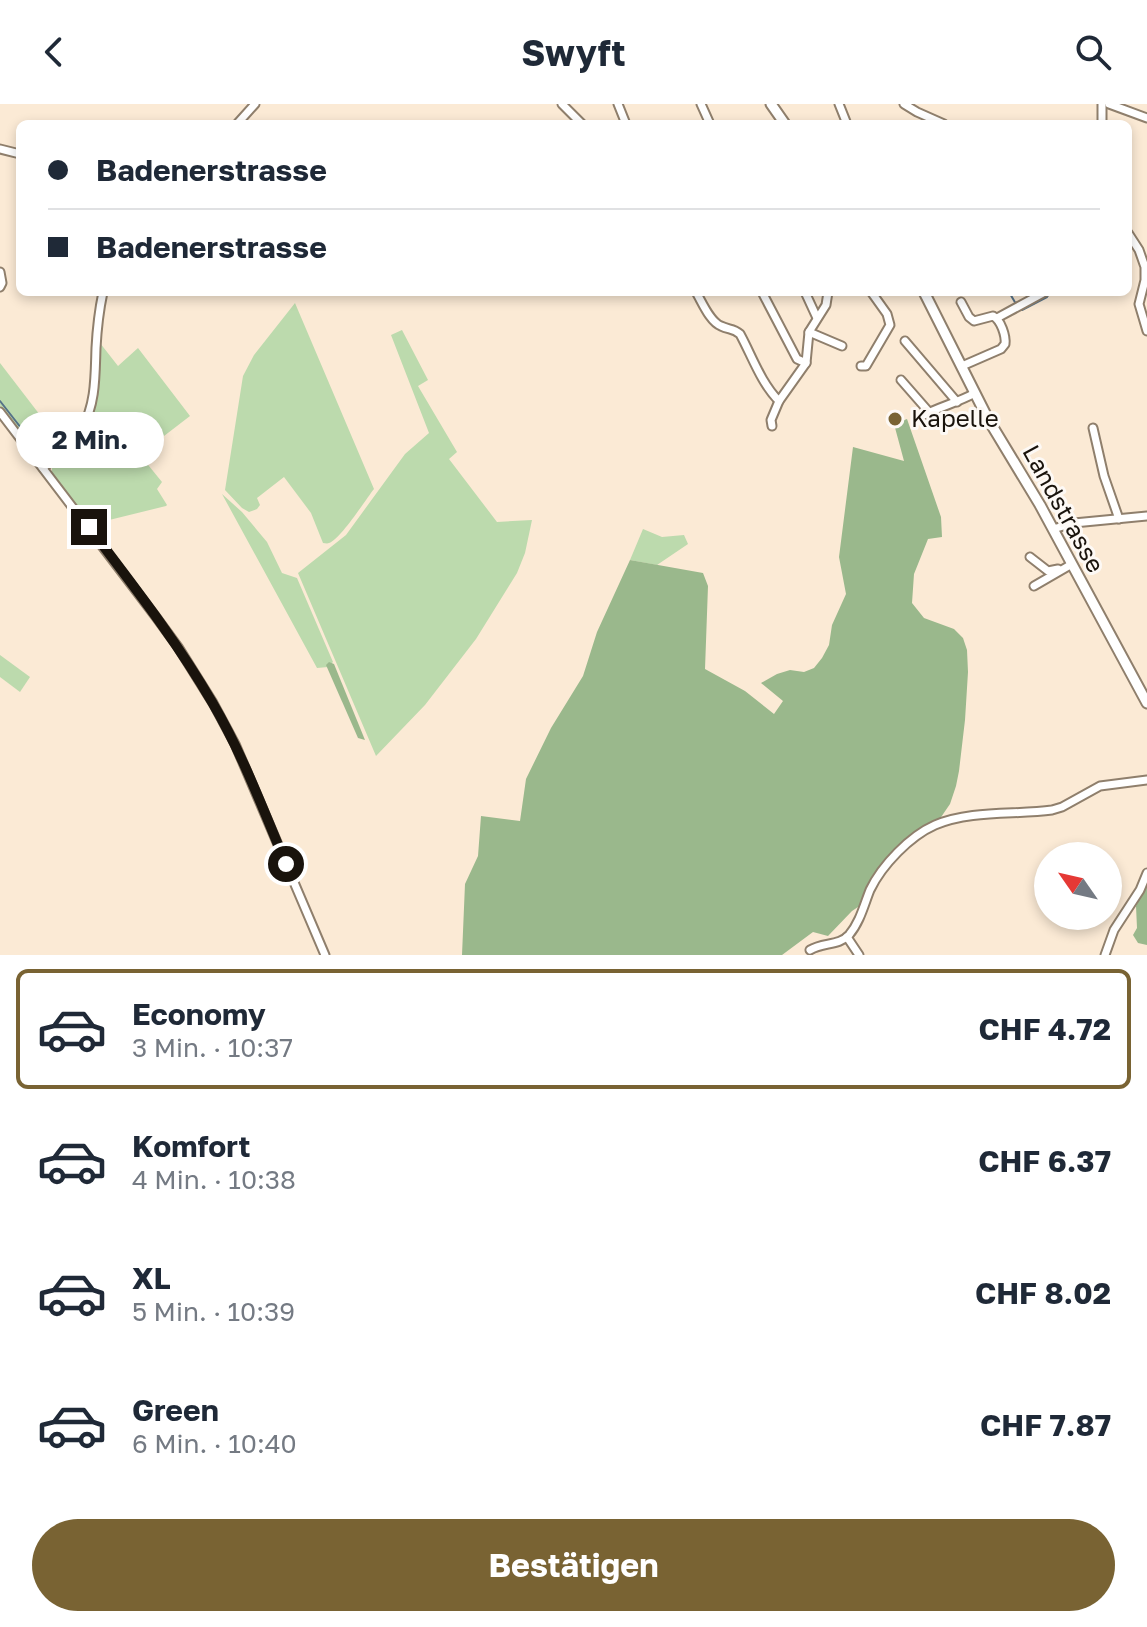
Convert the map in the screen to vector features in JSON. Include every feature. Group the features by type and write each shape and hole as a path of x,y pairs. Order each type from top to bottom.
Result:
{"main road":[{"name":"Landstrasse","path":"926,296 975,393 1147,703"}],"street":[{"path":"241,120 255,104"},
{"path":"562,104 578,120"},
{"path":"904,104 935,120"},
{"path":"1109,104 1147,118"},
{"path":"1132,239 1145,267 1139,304 1147,331"},
{"path":"0,272 0,287"},
{"path":"43,468 72,442 89,413 95,382 102,296"},
{"path":"699,296 715,322 740,334 763,379 779,401"},
{"path":"764,296 797,359 806,363"},
{"path":"807,296 817,318"},
{"path":"772,426 771,420 779,401 806,363 809,332 826,305 827,296"},
{"path":"861,366 866,366 890,325 887,314 875,296"},
{"path":"961,302 974,321 993,316 997,318 1040,296"},
{"path":"962,366 1001,349 1005,344 1006,339 997,318"},
{"path":"809,332 842,346"},
{"path":"905,341 957,402"},
{"path":"901,380 929,412"},
{"path":"920,417 975,393"},
{"path":"0,412 156,617 213,703 235,744 325,955"},
{"path":"1093,428 1104,476 1119,519"},
{"path":"1053,529 1074,523 1147,516"},
{"path":"1030,557 1048,571 1069,566"},
{"path":"1034,586 1069,566"},
{"path":"810,950 822,944 841,942 847,937 879,876 905,847 928,829 964,818 1052,810 1100,786 1147,780"},
{"path":"1105,955 1114,930 1140,890 1147,873"},
{"path":"847,937 859,955"}],"green space":[{"path":"295,303 374,489 346,527 328,543 323,543 311,513 284,477 257,498 260,505 249,512 225,490 243,376 254,355"},
{"path":"402,330 428,380 418,386 457,452 449,459 497,522 532,520 517,573 476,639 425,705 376,756 298,573 346,535 405,454 429,433 391,335"},
{"path":"100,343 118,366 138,348 190,416 164,436 155,426 139,438 140,455 162,482 157,489 167,505 89,523 52,476 52,466 79,438 87,424 95,397"},
{"path":"0,363 63,445 47,459 35,454 0,405"},
{"path":"907,419 941,517 942,537 928,539 914,574 912,603 924,618 954,629 963,638 967,650 965,720 959,771 950,804 937,823 898,851 861,905 828,936 813,932 782,955 462,955 465,884 478,856 481,816 520,821 526,779 551,728 583,676 597,632 630,560 703,573 708,586 705,669 745,691 774,714 783,701 761,683 790,670 804,672 814,668 829,645 832,625 846,594 839,557 853,447 904,461 894,424"},
{"path":"222,494 267,542 282,573 297,578 333,662 328,667 317,668"},
{"path":"643,529 662,537 684,535 688,544 657,565 630,560"},
{"path":"0,655 30,677 20,692 0,677"},
{"path":"329,662 334,664 365,740 358,738 326,665"},
{"path":"1147,885 1147,945 1138,943 1133,935 1137,928 1136,906"}],"waterway":[{"path":"1120,104 1135,110"},
{"path":"1011,296 1016,304"},
{"path":"1019,310 1048,296"},
{"path":"0,401 43,456"}],"place":[{"name":"Kapelle","path":"895,419"}],"route":[{"path":"89,527 178,647 213,703 235,744 286,864"}]}
